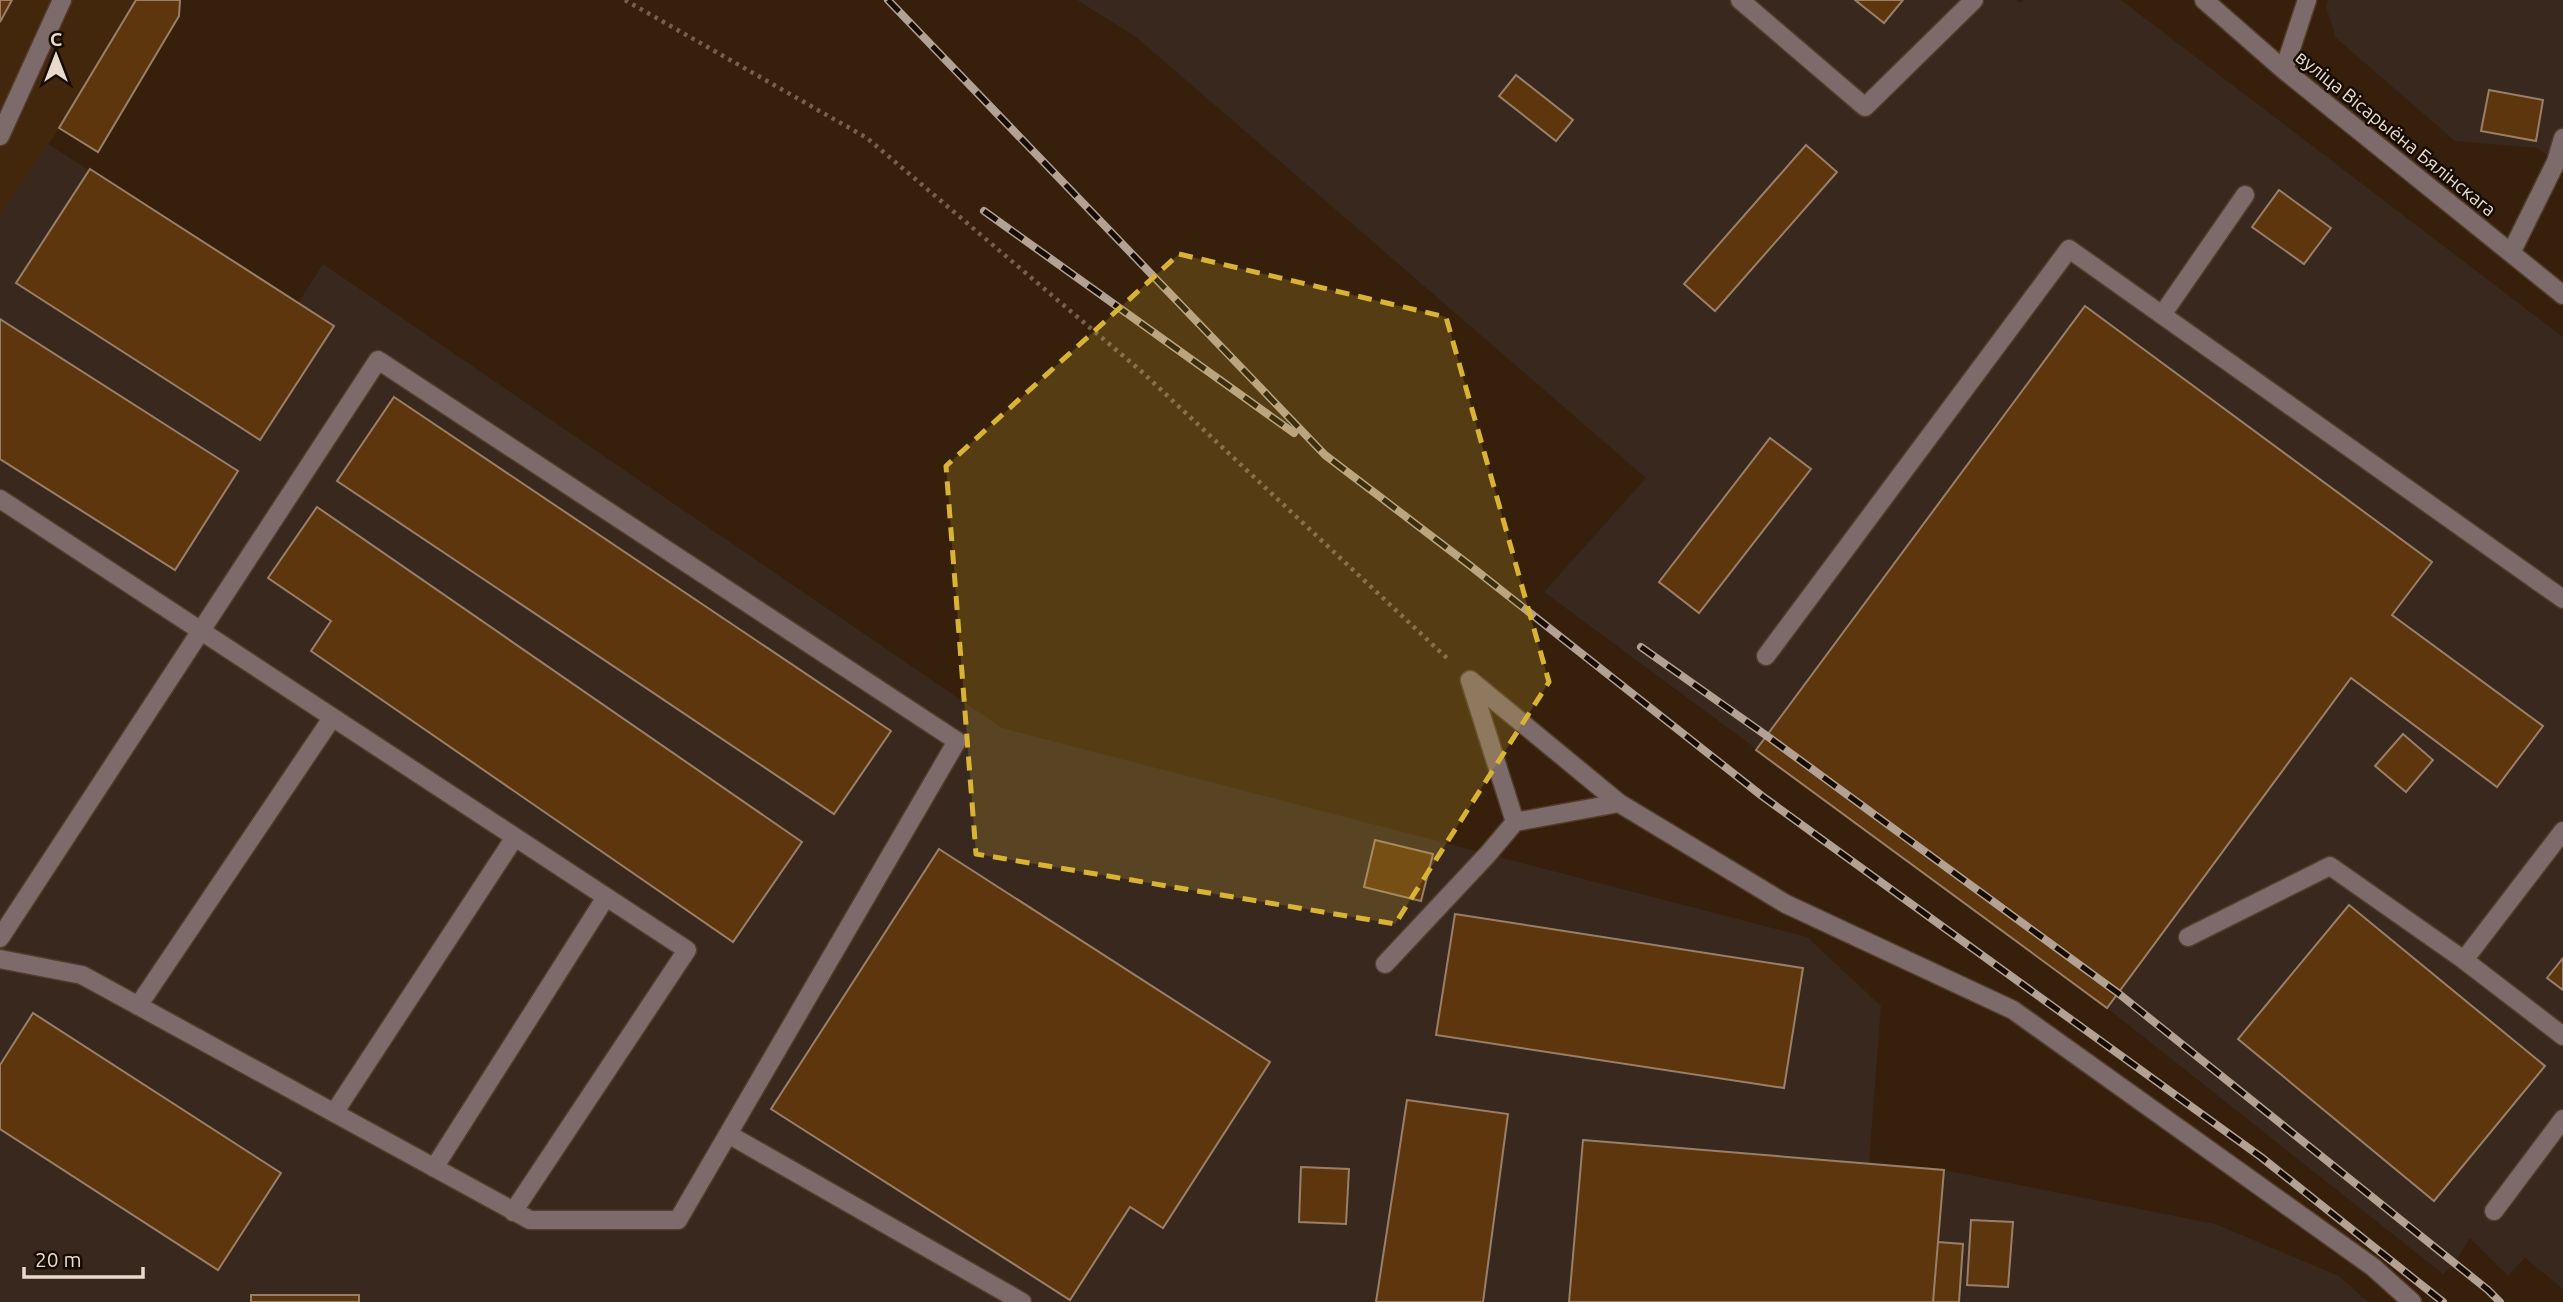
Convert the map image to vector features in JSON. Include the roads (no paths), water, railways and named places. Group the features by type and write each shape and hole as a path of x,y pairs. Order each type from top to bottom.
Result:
{"street":[{"path":"0,136 62,0"},
{"path":"1741,0 1865,107 1974,0"},
{"name":"вуліца Вісарыёна Бялінскага","path":"2204,0 2284,70 2563,295"},
{"path":"2284,70 2307,0"},
{"path":"2511,253 2556,162 2563,138"},
{"path":"2162,315 2245,195"},
{"path":"1766,656 2069,249 2563,598"},
{"path":"0,938 378,360 957,741 678,1220 530,1220 82,975 0,960"},
{"path":"0,499 687,950 513,1212"},
{"path":"1515,822 1471,680 1619,803 1786,904 2013,1010 2373,1267 2412,1302"},
{"path":"138,1006 332,718"},
{"path":"1385,964 1515,822 1619,803"},
{"path":"2464,960 2563,831"},
{"path":"334,1113 515,837"},
{"path":"2188,937 2330,866 2464,960 2563,1036"},
{"path":"434,1168 606,897"},
{"path":"2494,1211 2563,1119"},
{"path":"728,1134 1022,1302"}],"railway":[{"path":"888,0 1325,455 1762,796 2261,1157 2443,1302"},
{"path":"984,211 1294,433"},
{"path":"1641,647 2118,993 2500,1302"}]}
